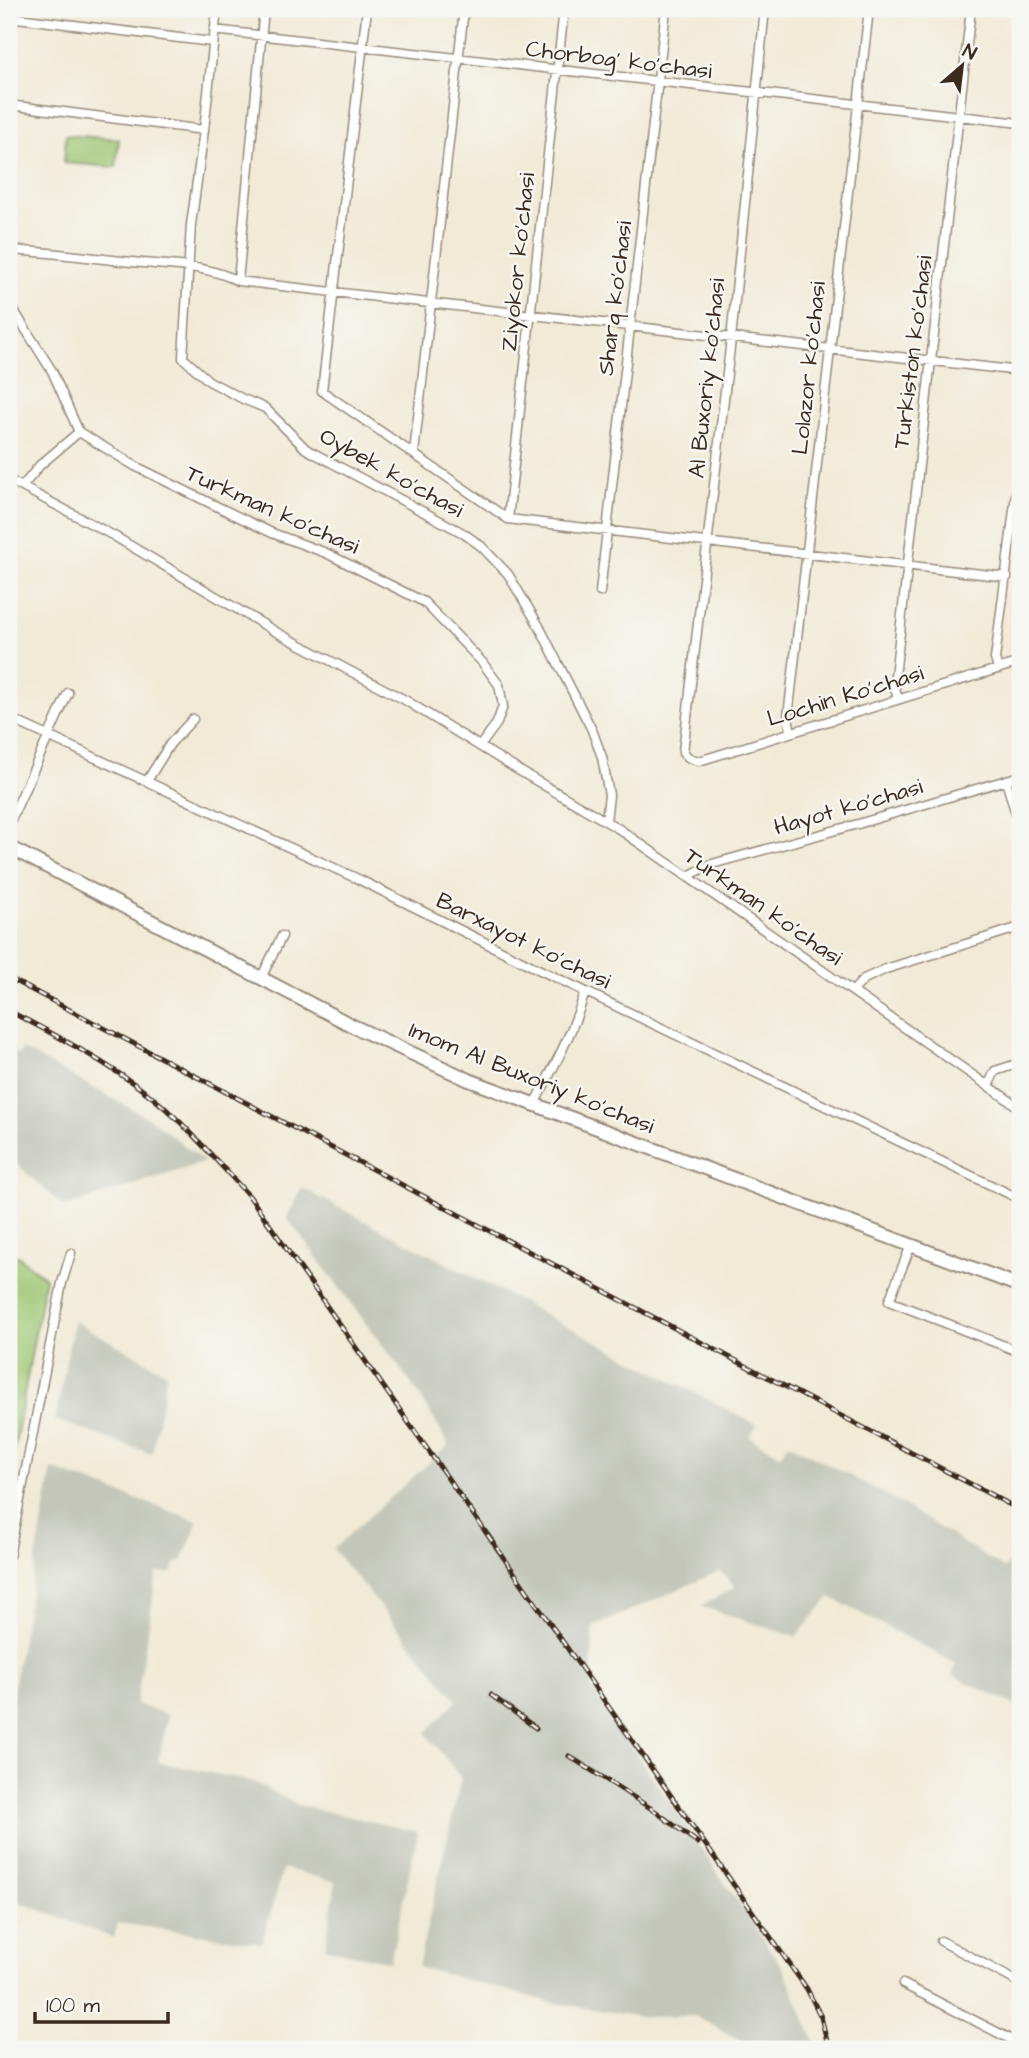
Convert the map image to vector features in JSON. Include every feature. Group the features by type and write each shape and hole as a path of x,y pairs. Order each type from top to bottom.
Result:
{"main road":[{"name":"Imom Al Buxoriy ko'chasi","path":"9,847 355,1027 469,1080 1020,1286"}],"street":[{"name":"Oybek ko'chasi","path":"217,9 191,225 183,358 209,381 265,408 306,449 463,533 481,546 508,574 539,626 592,730 602,757 609,795 606,821"},
{"path":"237,281 264,9"},
{"path":"367,9 322,391 508,519 1007,577"},
{"path":"414,453 464,9"},
{"name":"Ziyokor ko'chasi","path":"508,519 564,9"},
{"name":"Sharq ko'chasi","path":"600,592 666,9"},
{"name":"Al Buxoriy ko'chasi","path":"683,752 731,339 765,9"},
{"name":"Lolazor ko'chasi","path":"791,732 788,718 869,9"},
{"name":"Turkiston ko'chasi","path":"898,699 894,685 971,9"},
{"path":"9,17 212,42"},
{"name":"Chorbog' ko'chasi","path":"214,30 1020,123"},
{"path":"9,105 204,130"},
{"path":"9,250 202,267 223,273 237,281 1020,371"},
{"path":"9,303 52,371 79,432 40,465 22,487"},
{"name":"Turkman ko'chasi","path":"79,432 135,466 201,499 272,533 326,553 424,601 482,662 499,685 503,706 498,723 480,746"},
{"path":"998,669 995,659 1020,463"},
{"name":"Turkman ko'chasi","path":"9,480 114,536 276,632 405,700 606,821 1020,1108"},
{"name":"Lochin Ko'chasi","path":"683,752 689,758 699,761 1020,662"},
{"path":"9,824 68,693"},
{"name":"Barxayot ko'chasi","path":"9,718 360,880 585,992 1020,1199"},
{"path":"147,781 170,744 193,719"},
{"name":"Hayot ko'chasi","path":"688,876 712,864 1020,776"},
{"path":"1006,780 1020,827"},
{"path":"853,991 864,979 886,969 1020,928"},
{"path":"261,978 282,936"},
{"path":"534,1104 577,1019 585,992"},
{"path":"989,1084 995,1071 1020,1063"},
{"path":"911,1245 889,1301 1020,1352"},
{"path":"9,1556 62,1283 71,1253"},
{"path":"941,1941 1020,1983"},
{"path":"903,1984 1020,2044"}],"shaded area":[{"path":"9,1049 19,1055 22,1049 152,1120 205,1162 64,1207 9,1157"},
{"path":"302,1188 757,1425 749,1437 780,1455 788,1443 892,1498 1005,1569 1010,1561 1020,1566 1020,1708 952,1675 957,1664 830,1597 796,1637 700,1606 736,1587 720,1571 593,1627 591,1687 783,1968 814,2039 814,2049 757,2049 695,2016 641,2017 550,2002 418,1967 461,1778 426,1733 457,1700 333,1549 449,1445 417,1391 287,1218"},
{"path":"74,1321 167,1373 152,1454 55,1420"},
{"path":"52,1469 198,1521 182,1561 175,1563 172,1573 157,1573 136,1704 168,1715 158,1762 254,1782 298,1805 418,1832 390,1962 325,1948 336,1882 283,1868 262,1943 118,1923 113,1938 9,1898 9,1713"}],"green space":[{"path":"66,135 119,139 116,167 64,163"},
{"path":"18,1256 45,1278 9,1478 9,1257"}],"railway":[{"path":"9,978 1020,1510"},
{"path":"9,1011 82,1051 152,1097 191,1133 250,1197 807,1989 821,2017 829,2049"},
{"path":"491,1695 536,1728"},
{"path":"569,1756 655,1811 698,1843"}]}
